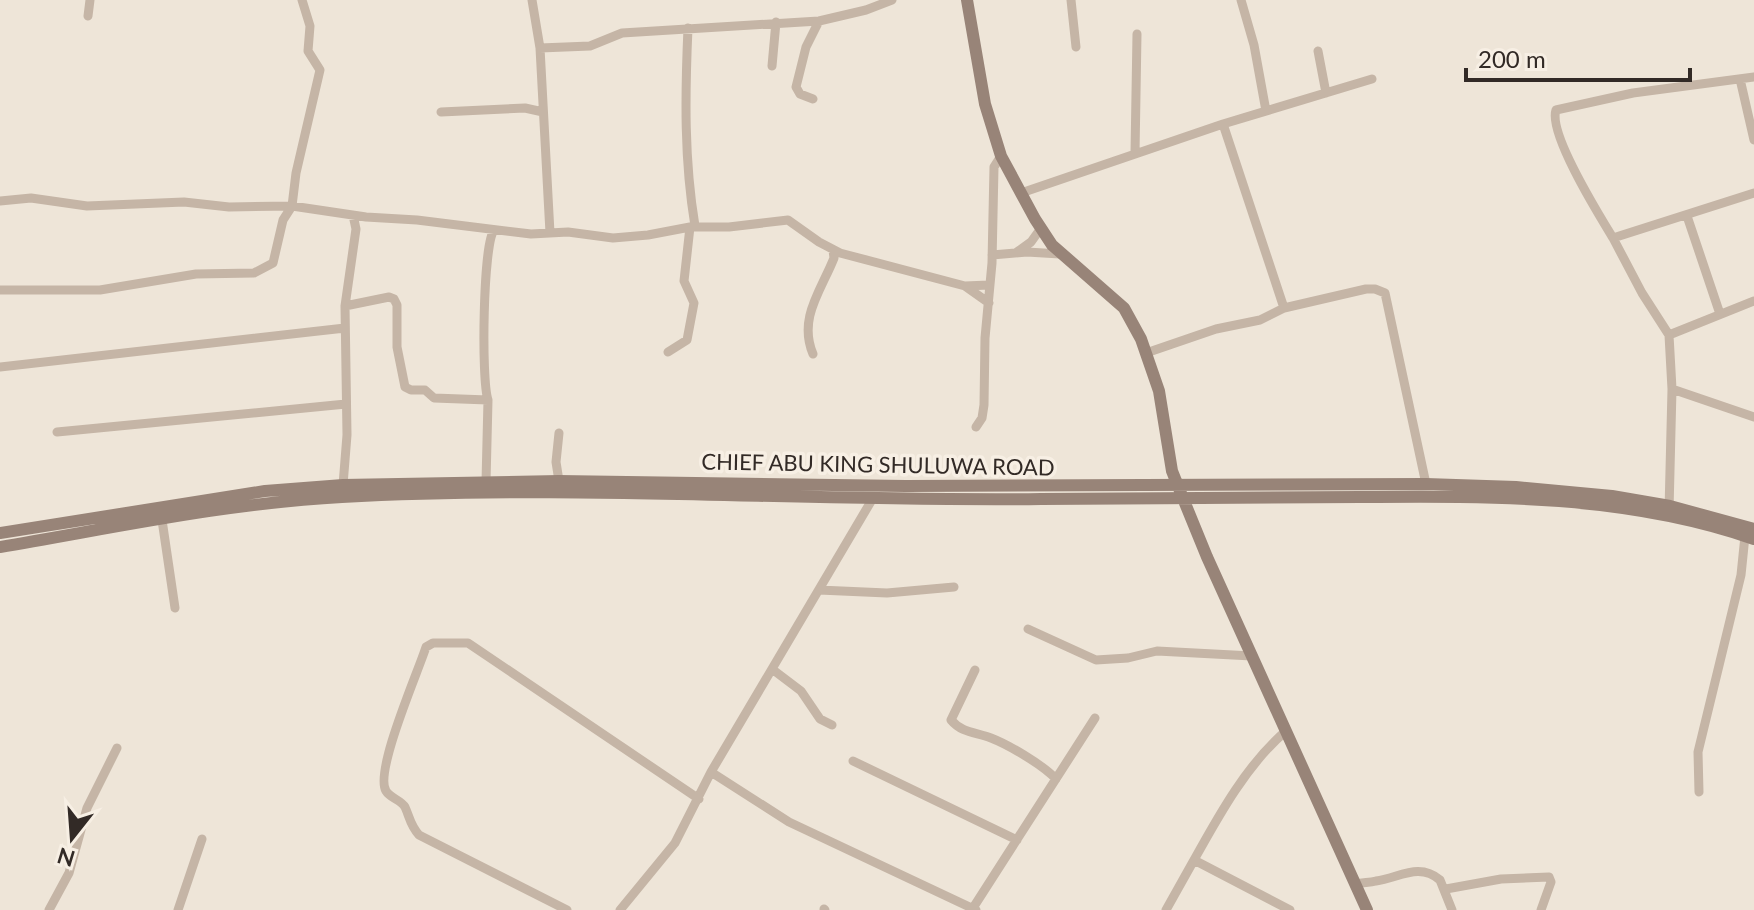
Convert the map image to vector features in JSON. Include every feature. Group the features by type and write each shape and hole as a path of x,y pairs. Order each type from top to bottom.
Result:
{"street":[{"path":"88,16 90,0"},
{"path":"0,290 100,290 196,274 254,273 273,263 283,220 292,206 296,173 320,70 308,51 310,26 302,0"},
{"path":"532,0 540,48 550,233"},
{"path":"540,48 590,46 622,33 819,21 866,10 892,0"},
{"path":"967,0 985,104 1001,156 1041,228 1060,254 1124,308 1146,353 1159,391 1172,471 1207,557 1367,910"},
{"path":"1071,0 1076,47"},
{"path":"1241,0 1254,45 1266,111"},
{"path":"813,99 800,94 796,87 806,47 819,21"},
{"path":"772,66 776,22"},
{"path":"668,352 687,340 694,310 684,281 692,227 686,150 688,28"},
{"path":"1135,153 1137,34"},
{"path":"1318,51 1326,93"},
{"path":"0,547 268,503 478,493 708,489 873,498 1181,492 1470,496 1669,511 1672,389 1669,335 1642,293 1565,148 1554,117 1556,110 1633,93 1754,77"},
{"path":"1021,193 1223,124 1372,79"},
{"path":"1740,79 1754,140"},
{"path":"441,112 525,108 543,112"},
{"path":"1223,124 1284,308"},
{"path":"976,427 982,418 984,405 994,167 1001,156"},
{"path":"1613,238 1754,193"},
{"path":"0,201 31,198 87,206 184,202 229,207 292,206 531,234 568,232 613,238 692,227 729,227 788,220 837,254 965,286 989,285"},
{"path":"343,485 347,435 345,306 356,229 353,215"},
{"path":"1687,216 1720,314"},
{"path":"356,229 366,217"},
{"path":"1017,252 1031,242 1041,228"},
{"path":"486,482 488,400 485,388 485,321 488,245 494,230"},
{"path":"992,255 1017,252 1060,254"},
{"path":"813,354 806,335 811,308 837,254"},
{"path":"965,286 989,303"},
{"path":"1146,353 1216,329 1260,320 1284,308 1366,289 1385,293 1426,484"},
{"path":"345,306 389,297 394,299 397,305 397,347 405,387 425,390 434,398 488,400"},
{"path":"1669,335 1754,301"},
{"path":"0,367 345,328"},
{"path":"1672,389 1754,417"},
{"path":"57,432 346,404"},
{"path":"559,433 556,462 559,481"},
{"name":"CHIEF ABU KING SHULUWA ROAD","path":"0,533 190,501 343,485 559,481 708,489 906,486 1181,492 1426,484 1532,488 1612,496 1751,535"},
{"path":"620,910 675,843 711,772 873,498"},
{"path":"190,501 191,515"},
{"path":"162,520 175,608"},
{"path":"1699,792 1698,752 1751,535"},
{"path":"819,590 887,593 954,587"},
{"path":"1028,629 1096,660 1128,658 1157,651 1252,656"},
{"path":"567,910 419,835 411,826 404,806 386,791 383,777 386,757 426,647 433,643 468,643 699,799"},
{"path":"772,669 801,691 820,719 832,725"},
{"path":"975,670 951,716 953,724 965,732 1001,743 1056,779"},
{"path":"711,772 789,822 974,909 1095,718"},
{"path":"1166,910 1243,781 1272,743 1286,731"},
{"path":"49,910 69,873 87,808 117,748"},
{"path":"853,761 1017,840"},
{"path":"178,910 202,839"},
{"path":"1194,860 1290,910"},
{"path":"1356,884 1417,871 1437,876 1446,889 1452,910"},
{"path":"1446,889 1501,879 1549,877 1551,882 1541,910"}]}
